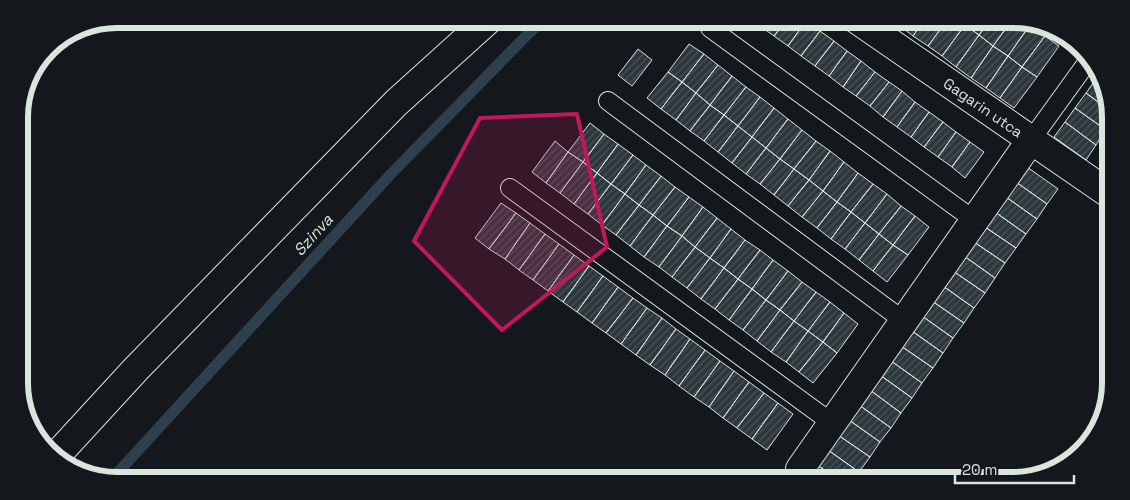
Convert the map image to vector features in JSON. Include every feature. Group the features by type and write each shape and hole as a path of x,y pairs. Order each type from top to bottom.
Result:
{"street":[{"path":"60,452 136,368 396,103 479,28"},
{"name":"Gagarin utca","path":"869,28 1102,189"},
{"path":"800,469 1031,140"}],"lane":[{"path":"710,28 974,220"},
{"path":"1031,140 1086,64"},
{"path":"608,101 904,321"},
{"path":"510,188 832,423"}],"highlighted area":[{"path":"577,114 607,247 502,330 414,241 480,118"}],"building":[{"path":"763,28 780,28 774,36"},
{"path":"780,28 801,28 788,46 774,36"},
{"path":"801,28 816,28 820,31 801,56 788,46"},
{"path":"903,28 919,28 913,36"},
{"path":"919,28 941,28 928,46 913,36"},
{"path":"941,28 963,28 942,56 928,46"},
{"path":"963,28 969,28 979,35 956,67 942,56"},
{"path":"969,28 984,28 979,35"},
{"path":"984,28 1006,28 993,46 979,35"},
{"path":"1006,28 1028,28 1008,56 993,46"},
{"path":"1028,28 1039,32 1045,36 1022,67 1008,56"},
{"path":"820,31 834,41 815,66 801,56"},
{"path":"979,35 993,46 971,78 956,67"},
{"path":"1045,36 1059,46 1037,77 1022,67"},
{"path":"834,41 847,51 829,76 815,66"},
{"path":"689,44 704,54 682,82 668,72"},
{"path":"993,46 1008,56 986,88 971,78"},
{"path":"638,49 652,60 632,86 618,75"},
{"path":"847,51 861,61 843,87 829,76"},
{"path":"704,54 718,65 696,93 682,82"},
{"path":"1008,56 1022,67 1000,98 986,88"},
{"path":"861,61 875,72 856,96 843,87"},
{"path":"718,65 732,76 710,105 696,93"},
{"path":"1022,67 1037,77 1014,108 1000,98"},
{"path":"668,72 682,82 661,109 647,98"},
{"path":"875,72 889,82 870,106 856,96"},
{"path":"732,76 746,87 724,115 710,105"},
{"path":"1095,80 1102,105 1086,93"},
{"path":"682,82 696,93 676,120 661,109"},
{"path":"889,82 902,91 883,117 870,106"},
{"path":"746,87 760,97 738,126 724,115"},
{"path":"902,91 915,102 897,127 883,117"},
{"path":"696,93 710,105 690,131 676,120"},
{"path":"1086,93 1102,105 1102,127 1075,108"},
{"path":"760,97 774,108 752,137 738,126"},
{"path":"915,102 929,112 911,137 897,127"},
{"path":"710,105 724,115 704,141 690,131"},
{"path":"774,108 788,119 766,148 752,137"},
{"path":"1075,108 1102,127 1102,136 1096,145 1065,122"},
{"path":"929,112 943,122 924,147 911,137"},
{"path":"724,115 738,126 718,152 704,141"},
{"path":"788,119 802,130 780,159 766,148"},
{"path":"943,122 956,132 938,157 924,147"},
{"path":"1065,122 1096,145 1086,160 1054,137"},
{"path":"590,123 604,134 583,162 568,152"},
{"path":"738,126 752,137 732,163 718,152"},
{"path":"802,130 816,141 794,169 780,159"},
{"path":"956,132 970,142 952,167 938,157"},
{"path":"604,134 618,144 597,173 583,162"},
{"path":"752,137 766,148 746,174 732,163"},
{"path":"555,141 568,152 546,183 532,172"},
{"path":"816,141 830,151 809,180 794,169"},
{"path":"970,142 984,152 965,178 952,167"},
{"path":"618,144 633,155 611,184 597,173"},
{"path":"766,148 780,159 760,184 746,174"},
{"path":"830,151 844,162 823,191 809,180"},
{"path":"568,152 583,162 560,193 546,183"},
{"path":"633,155 646,165 625,194 611,184"},
{"path":"780,159 794,169 774,195 760,184"},
{"path":"583,162 597,173 574,204 560,193"},
{"path":"844,162 858,173 837,202 823,191"},
{"path":"646,165 661,176 639,205 625,194"},
{"path":"1027,167 1058,189 1047,204 1016,182"},
{"path":"794,169 809,180 788,206 774,195"},
{"path":"597,173 611,184 588,214 574,204"},
{"path":"858,173 873,184 851,212 837,202"},
{"path":"661,176 675,187 653,215 639,205"},
{"path":"809,180 823,191 802,217 788,206"},
{"path":"1016,182 1047,204 1037,219 1006,197"},
{"path":"611,184 625,194 602,225 588,214"},
{"path":"873,184 887,194 865,223 851,212"},
{"path":"675,187 689,197 667,226 653,215"},
{"path":"823,191 837,202 817,228 802,217"},
{"path":"625,194 639,205 616,235 602,225"},
{"path":"887,194 901,206 879,234 865,223"},
{"path":"689,197 703,207 682,236 667,226"},
{"path":"1006,197 1037,219 1026,234 995,212"},
{"path":"837,202 851,212 831,239 817,228"},
{"path":"501,203 516,213 489,249 475,238"},
{"path":"639,205 653,215 630,246 616,235"},
{"path":"901,206 915,216 893,245 879,234"},
{"path":"703,207 717,218 695,247 682,236"},
{"path":"851,212 865,223 845,249 831,239"},
{"path":"995,212 1026,234 1016,248 985,227"},
{"path":"516,213 530,223 505,259 489,249"},
{"path":"653,215 667,226 644,257 630,246"},
{"path":"915,216 929,227 908,255 893,245"},
{"path":"717,218 731,229 710,258 695,247"},
{"path":"530,223 545,234 519,270 505,259"},
{"path":"865,223 879,234 859,260 845,249"},
{"path":"667,226 682,236 659,267 644,257"},
{"path":"985,227 1016,248 1005,263 974,242"},
{"path":"731,229 745,240 724,268 710,258"},
{"path":"545,234 559,244 533,280 519,270"},
{"path":"879,234 893,245 873,271 859,260"},
{"path":"682,236 695,247 672,277 659,267"},
{"path":"745,240 760,250 738,279 724,268"},
{"path":"974,242 1005,263 995,278 964,256"},
{"path":"559,244 574,255 548,291 533,280"},
{"path":"893,245 908,255 887,282 873,271"},
{"path":"695,247 710,258 687,288 672,277"},
{"path":"760,250 773,260 752,289 738,279"},
{"path":"574,255 589,266 563,302 548,291"},
{"path":"964,256 995,278 985,293 953,271"},
{"path":"710,258 724,268 701,299 687,288"},
{"path":"773,260 788,271 766,300 752,289"},
{"path":"589,266 603,276 577,312 563,302"},
{"path":"724,268 738,279 715,309 701,299"},
{"path":"788,271 802,282 780,310 766,300"},
{"path":"953,271 985,293 974,308 943,286"},
{"path":"603,276 618,287 592,323 577,312"},
{"path":"738,279 752,289 729,320 715,309"},
{"path":"802,282 816,292 794,321 780,310"},
{"path":"943,286 974,308 964,323 932,301"},
{"path":"618,287 633,298 606,333 592,323"},
{"path":"752,289 766,300 743,330 729,320"},
{"path":"816,292 830,302 808,331 794,321"},
{"path":"633,298 647,308 621,344 606,333"},
{"path":"766,300 780,310 757,341 743,330"},
{"path":"932,301 964,323 953,338 922,316"},
{"path":"830,302 844,313 823,342 808,331"},
{"path":"647,308 662,318 636,355 621,344"},
{"path":"780,310 794,321 771,352 757,341"},
{"path":"844,313 858,324 837,353 823,342"},
{"path":"922,316 953,338 943,353 912,331"},
{"path":"662,318 676,329 650,365 636,355"},
{"path":"794,321 808,331 786,362 771,352"},
{"path":"676,329 690,339 665,375 650,365"},
{"path":"808,331 823,342 799,372 786,362"},
{"path":"912,331 943,353 933,368 901,346"},
{"path":"690,339 705,350 679,386 665,375"},
{"path":"823,342 837,353 813,383 799,372"},
{"path":"901,346 933,368 922,383 891,361"},
{"path":"705,350 720,361 694,397 679,386"},
{"path":"720,361 734,371 709,407 694,397"},
{"path":"891,361 922,383 912,398 880,375"},
{"path":"734,371 749,382 723,418 709,407"},
{"path":"880,375 912,398 901,413 870,390"},
{"path":"749,382 764,393 737,428 723,418"},
{"path":"870,390 901,413 891,428 859,405"},
{"path":"764,393 778,403 752,439 737,428"},
{"path":"778,403 793,414 767,450 752,439"},
{"path":"859,405 891,428 880,442 849,420"},
{"path":"849,420 880,442 870,457 838,435"},
{"path":"838,435 870,457 859,472 828,450"},
{"path":"828,450 859,472 828,472 817,465"},
{"path":"817,465 828,472 812,472"}],"waterway":[{"name":"Szinva","path":"118,472 390,175 535,28"}]}
